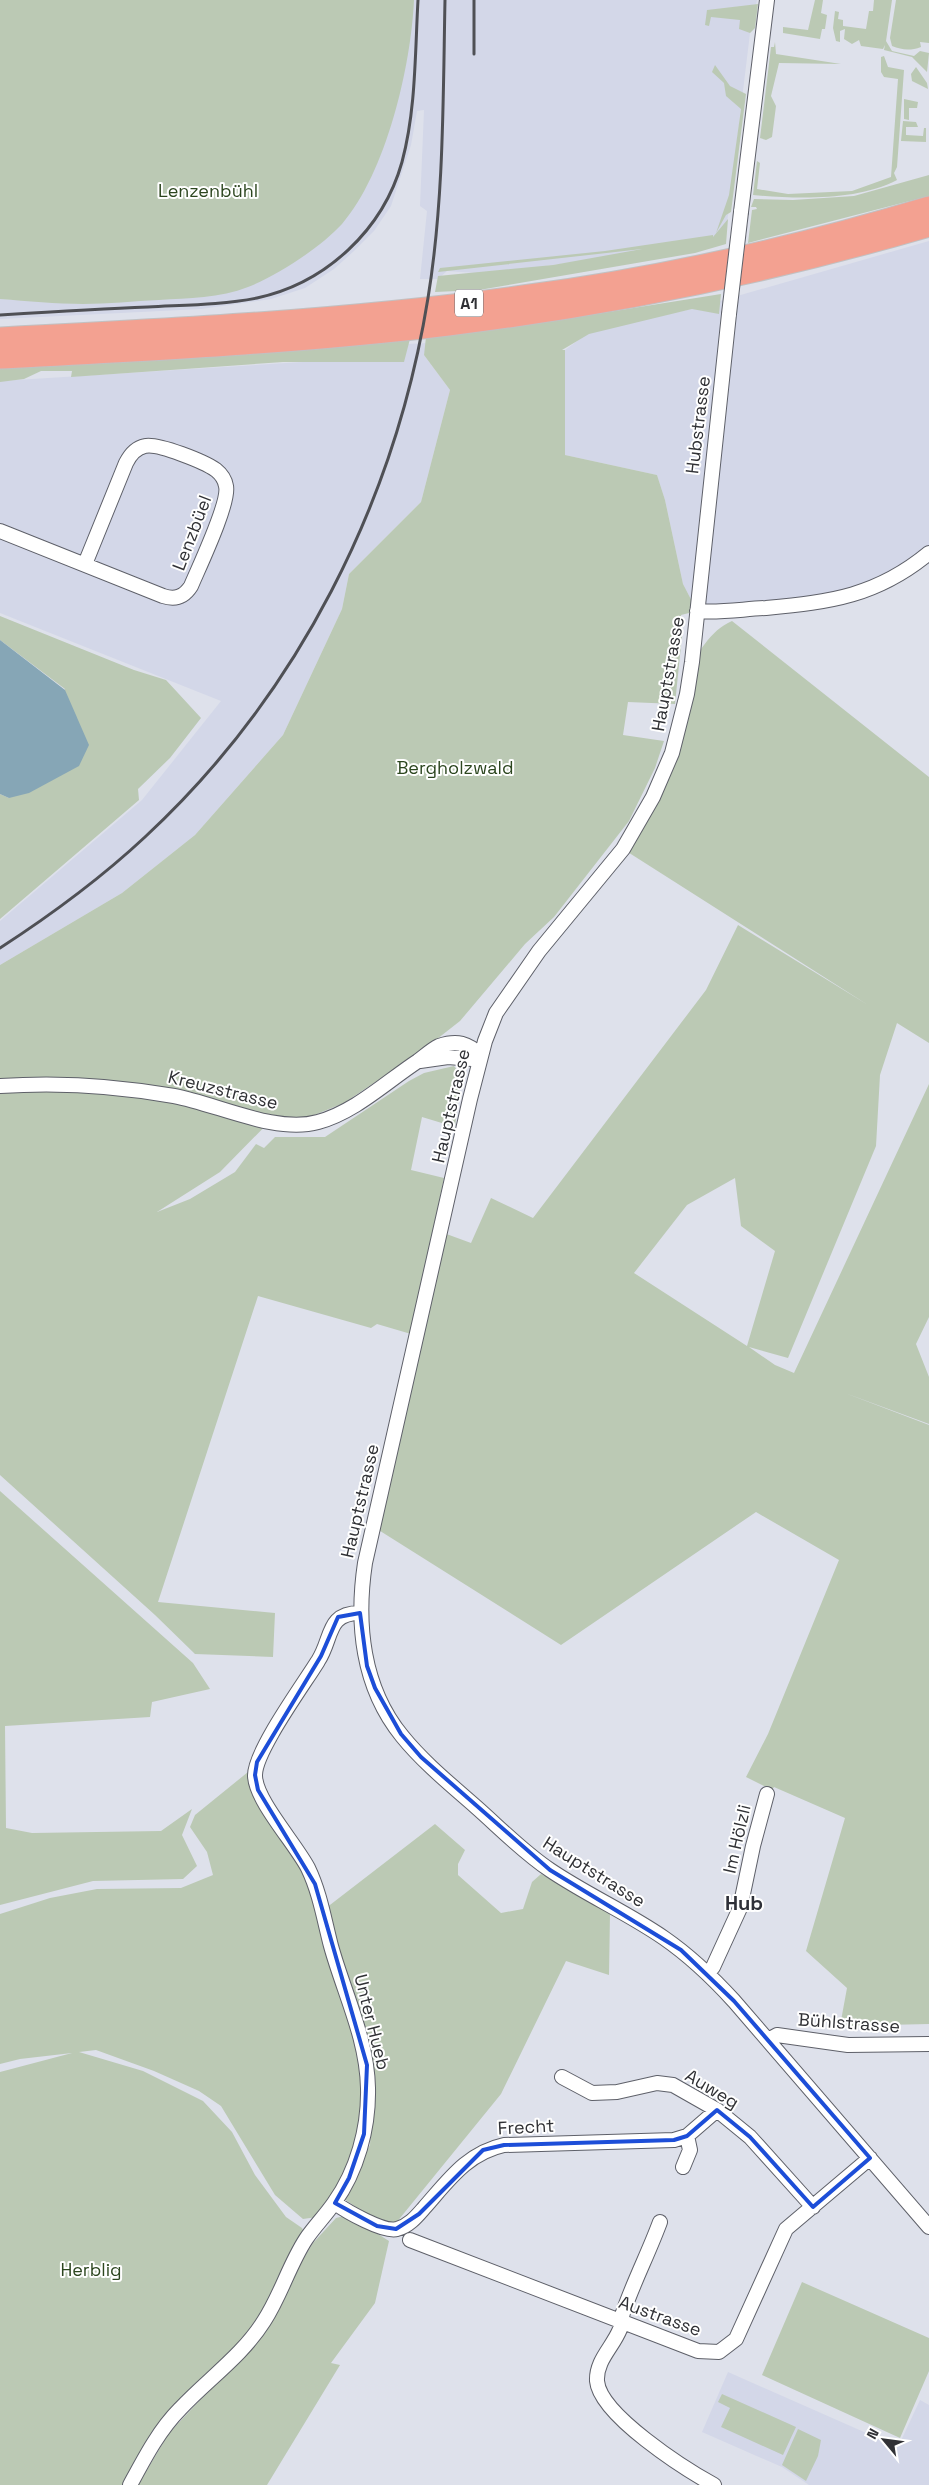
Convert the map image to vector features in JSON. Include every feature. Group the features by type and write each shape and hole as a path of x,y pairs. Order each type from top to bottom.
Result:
{"highway":[{"name":"A1","path":"0,338 262,323 525,296 659,274 747,255 929,207"},
{"name":"A1","path":"0,358 266,342 504,318 700,284 794,263 929,226"}],"street":[{"name":"Hubstrasse","path":"697,611 729,314 767,0"},
{"name":"Lenzbüel","path":"0,531 167,597 177,598 185,594 191,586 225,501 226,485 222,476 211,467 160,447 145,446 136,450 126,463 85,564"},
{"path":"697,611 728,611 797,605 850,597 873,589 902,574 929,553"},
{"name":"Hauptstrasse","path":"697,611 692,662 682,717 672,753 653,797 623,850 539,951 509,992 496,1013 481,1056 365,1563 360,1613 367,1666 375,1688 400,1734 421,1758 550,1870 650,1928 681,1950 708,1973 929,2227"},
{"name":"Kreuzstrasse","path":"0,1086 62,1086 154,1093 197,1101 266,1122 297,1126 318,1122 343,1112 419,1061 442,1057 472,1059 481,1056"},
{"name":"Unter Hueb","path":"130,2485 162,2431 174,2416 231,2362 264,2320 303,2244 335,2203 349,2178 364,2134 368,2109 367,2065 315,1884 294,1844 258,1790 255,1775 257,1762 321,1656 334,1623 343,1614 360,1613"},
{"name":"Im Hölzli","path":"708,1973 713,1967 740,1908 753,1846 767,1794"},
{"name":"Bühlstrasse","path":"768,2040 777,2035 848,2045 929,2044"},
{"name":"Auweg","path":"562,2077 592,2093 617,2092 657,2083 672,2085 717,2110 750,2137 813,2207"},
{"path":"683,2167 690,2150 687,2136 717,2110"},
{"name":"Frecht","path":"335,2203 378,2226 396,2229 407,2225 467,2163 483,2150 504,2145 661,2141 687,2136"},
{"name":"Austrasse","path":"410,2240 698,2351 719,2352 736,2340 782,2236 791,2225 870,2158"},
{"path":"660,2222 624,2311 620,2330 598,2368 598,2387 602,2395 631,2427 664,2454 714,2485"}],"highlighted area":[{"path":"360,1613 367,1666 375,1688 401,1734 421,1757 550,1870 681,1950 734,2001 870,2158 813,2207 750,2137 717,2110 687,2136 674,2140 504,2145 483,2150 419,2214 396,2229 377,2226 335,2203 349,2178 364,2134 367,2065 315,1884 258,1790 255,1775 257,1762 321,1656 338,1617"}],"shaded area":[{"path":"414,0 757,0 750,33 725,240 490,274 447,271 438,279 420,279 427,211 420,206 424,110 417,111 411,145 391,206 374,231 354,251 334,269 305,288 271,299 201,309 0,319 0,299 83,304 364,191 379,158 394,112 404,67"},
{"path":"929,241 929,553 873,589 697,611 683,584 665,500 657,475 565,455 565,350 592,330 692,309"},
{"path":"427,343 424,355 450,390 421,502 349,574 342,609 283,735 195,835 122,893 0,965 0,921 142,800 221,701 0,613 0,381 383,357 408,344"},
{"path":"0,640 65,690 89,745 79,766 29,793 9,798 0,794"},
{"path":"728,2372 898,2447 920,2400 929,2405 929,2485 809,2485 782,2467 702,2432"}],"green space":[{"name":"Lenzenbühl","path":"0,0 414,0 408,56 402,87 383,148 358,202 333,233 311,251 285,268 260,282 237,291 193,298 83,304 0,299"},
{"path":"815,0 823,0 821,13 827,15 825,29 822,29 820,39 783,33 783,27 808,30"},
{"path":"874,0 892,0 886,41 892,51 914,56 920,51 929,53 927,72 912,57 884,50 885,45 883,49 861,46 859,40 852,44 844,39 845,29 840,31 840,42 836,41 833,28 835,11 839,12 838,19 843,20 843,26 866,29 869,11 873,11"},
{"path":"896,0 929,0 929,43 920,42 921,47 910,49 892,46 890,38"},
{"path":"758,4 755,28 750,33 739,29 740,20 711,17 709,26 705,25 707,10"},
{"path":"775,42 776,54 841,64 779,63 771,96 776,106 772,137 766,140 760,138 771,47 774,47"},
{"path":"884,56 888,67 904,70 897,167 894,173 897,180 864,192 826,197 807,198 753,195 757,161 760,163 757,189 788,194 852,191 891,177 898,79 884,77 881,72 881,57"},
{"path":"715,65 730,86 746,94 731,212 726,215 716,233 729,195 741,109 726,96 724,83 712,72"},
{"path":"916,67 927,83 928,89 912,81 911,74"},
{"path":"904,99 918,102 917,108 909,108 909,120 904,119"},
{"path":"903,121 916,122 918,127 906,127 906,135 923,136 924,128 926,128 926,142 901,141"},
{"path":"929,175 929,196 748,243 752,210 757,209 756,207 751,207 754,199 793,200 854,196"},
{"path":"728,219 726,244 695,253 479,290 435,292 438,276 553,265 642,249 438,272 440,268 605,251 713,235 713,237"},
{"name":"Bergholzwald","path":"721,294 719,314 692,309 589,334 562,350 565,350 565,455 657,475 665,500 683,584 697,611 681,615 682,636 675,704 628,702 623,735 664,741 655,768 629,821 554,917 525,944 460,1021 423,1050 344,1103 307,1118 275,1116 220,1172 157,1212 190,1199 235,1172 256,1144 264,1148 275,1137 325,1137 424,1073 454,1066 461,1075 455,1127 422,1117 411,1170 444,1178 411,1334 377,1324 371,1328 258,1296 158,1602 275,1613 273,1657 195,1654 155,1615 0,1475 0,965 122,893 195,835 283,735 342,609 349,574 421,502 450,390 424,355 426,337 577,317"},
{"path":"410,339 404,362 283,362 71,377 72,371 41,371 24,379 0,382 0,367"},
{"path":"0,616 134,670 166,680 201,718 170,758 138,789 139,800 0,919 0,794 9,798 65,689 0,640"},
{"path":"732,621 929,777 929,1043 897,1023 880,1075 876,1146 788,1358 749,1347 775,1365 794,1373 929,1084 929,1317 916,1344 929,1377 929,1424 845,1393 929,1425 929,2024 840,2026 847,1988 806,1951 845,1818 774,1787 772,1790 746,1777 768,1734 839,1560 756,1512 561,1645 377,1529 441,1232 471,1243 491,1198 533,1218 706,990 738,925 868,1005 623,849 654,796 680,698 689,673 700,651 714,633","holes":["735,1178 741,1226 775,1251 747,1346 634,1273 687,1205"]},
{"path":"0,1491 193,1663 210,1689 152,1702 150,1717 5,1726 6,1828 32,1833 161,1831 192,1809 182,1835 197,1866 183,1879 93,1881 0,1905"},
{"name":"Herblig","path":"248,1772 263,1810 291,1848 313,1893 364,2075 364,2114 341,2186 317,2217 303,2219 275,2195 221,2106 199,2091 154,2071 96,2050 79,2052 143,2071 203,2101 232,2132 255,2175 286,2217 302,2228 304,2232 262,2316 124,2485 0,2485 0,2072 72,2053 20,2059 0,2064 0,1914 50,1898 97,1889 181,1888 213,1875 207,1852 190,1827 195,1815"},
{"path":"435,1824 465,1850 458,1864 458,1875 501,1913 523,1909 532,1882 541,1874 610,1913 609,1975 566,1961 501,2094 396,2223 381,2224 341,2197 370,2145 373,2070 326,1908"},
{"path":"348,2215 389,2241 375,2303 331,2363 340,2365 267,2485 138,2485 169,2433 269,2327 290,2281 313,2243 336,2218"},
{"path":"802,2282 929,2338 929,2371 900,2438 762,2375"},
{"path":"722,2394 796,2427 783,2455 721,2427 730,2408 718,2402"},
{"path":"798,2429 821,2440 818,2456 806,2481 782,2465"}],"railway":[{"path":"0,315 244,300 282,291 306,280 328,266 348,250 366,231 381,210 393,187 402,162 407,142 412,102 418,0"},
{"path":"0,948 38,923 111,867 145,837 199,782 249,722 293,659 331,592 364,521 391,449 413,374 428,298 440,187 445,0"},
{"path":"474,0 474,54"}],"district":[{"name":"Hub","path":"744,1903"}]}
